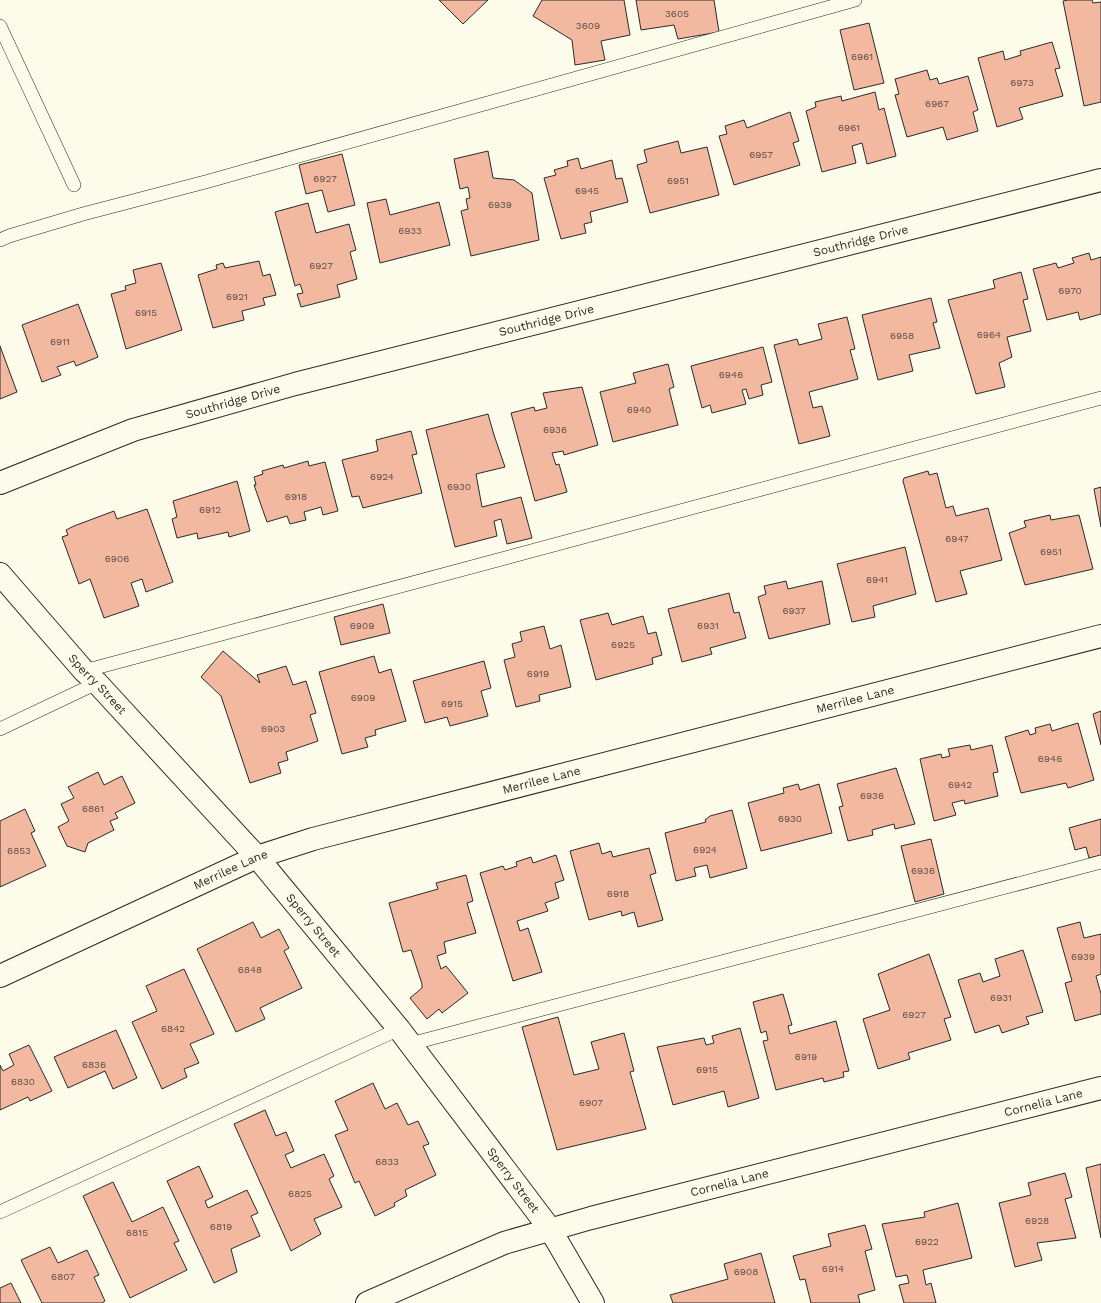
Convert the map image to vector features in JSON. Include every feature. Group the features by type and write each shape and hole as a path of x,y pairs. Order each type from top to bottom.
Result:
{"street":[{"name":"Southridge Drive","path":"0,483 133,430 287,386 1101,180"},
{"name":"Sperry Street","path":"0,574 90,677 257,858 404,1036 550,1229 593,1303"},
{"name":"Merrilee Lane","path":"0,976 257,858 313,839 1101,636"},
{"name":"Cornelia Lane","path":"367,1303 504,1243 550,1229 1101,1088"}],"lane":[{"path":"0,240 83,214 216,179 855,0"},
{"path":"0,26 74,185"},
{"path":"0,729 90,677 1101,398"},
{"path":"0,1212 404,1036 1101,862"}],"building":[{"path":"439,0 488,0 463,24"},
{"path":"542,0 624,0 630,35 601,41 605,60 575,65 572,40 533,16"},
{"path":"636,0 714,0 719,32 678,39 674,25 641,30"},
{"path":"1092,0 1093,3 1101,2 1101,102 1084,106 1063,1"},
{"path":"869,23 884,83 854,90 840,30"},
{"path":"1052,42 1060,68 1055,69 1063,96 1019,108 1023,119 997,127 978,58 1003,51 1005,60 1021,55 1020,51"},
{"path":"927,70 930,80 937,78 939,84 968,76 978,110 973,112 978,131 947,140 943,127 907,137 895,95 899,94 895,79"},
{"path":"875,92 879,110 884,108 896,156 867,164 862,143 852,146 856,163 822,172 806,111 816,107 815,102 841,96 842,101"},
{"path":"790,112 799,141 793,143 800,165 734,185 719,136 727,134 725,126 744,120 747,128"},
{"path":"678,141 681,153 707,147 719,195 650,213 637,165 647,162 644,150"},
{"path":"488,151 493,178 514,180 532,193 539,240 471,256 461,211 468,209 466,199 470,198 468,187 460,189 454,159"},
{"path":"342,154 355,205 328,212 322,190 306,194 299,165"},
{"path":"578,158 581,169 612,160 616,179 622,178 628,202 590,212 592,222 584,224 586,233 561,239 544,178 556,175 554,170 568,166 567,161"},
{"path":"386,199 390,215 439,202 450,245 380,263 367,203"},
{"path":"308,203 316,233 349,224 356,250 350,252 357,279 337,285 340,297 301,307 297,294 303,293 300,284 295,286 275,212"},
{"path":"1089,253 1091,260 1101,257 1101,314 1080,320 1078,312 1047,320 1033,269 1056,263 1058,268 1074,263 1072,258"},
{"path":"259,261 263,276 270,274 276,295 263,298 265,305 242,311 244,320 213,328 198,275 217,269 216,265 223,263 225,268"},
{"path":"161,263 182,330 126,349 111,294 126,290 125,286 136,283 133,270"},
{"path":"1021,272 1028,299 1023,300 1031,331 1007,337 1012,357 999,363 1005,387 976,394 948,300 995,288 993,280"},
{"path":"931,298 937,322 933,323 940,348 909,355 913,371 878,380 862,315"},
{"path":"78,304 98,357 76,366 74,361 57,367 61,375 42,382 22,325"},
{"path":"847,317 855,349 850,350 858,379 809,392 813,408 822,406 830,436 799,444 774,345 797,339 799,345 822,339 818,324"},
{"path":"0,346 17,392 0,399"},
{"path":"763,347 772,382 761,385 763,395 749,399 746,389 742,390 746,404 712,413 710,405 702,408 691,366"},
{"path":"668,364 674,387 669,389 678,425 613,442 600,392 636,383 633,373"},
{"path":"582,387 598,445 564,455 563,451 552,453 556,465 559,464 567,492 535,501 511,413 534,407 535,411 547,408 543,393"},
{"path":"488,414 505,467 476,474 482,507 521,497 532,538 507,544 501,519 494,521 497,536 455,547 426,430"},
{"path":"411,431 417,454 412,455 422,493 363,508 359,496 352,497 342,460 378,451 376,440"},
{"path":"308,461 309,466 325,462 338,511 323,515 321,507 304,512 306,520 290,524 287,516 267,522 254,485 256,485 254,477 263,474 262,471 283,465 284,468"},
{"path":"928,471 929,475 937,473 946,508 953,506 956,516 988,508 1002,560 960,571 967,594 936,602 903,481 904,478"},
{"path":"237,481 250,531 229,537 228,532 198,539 197,533 177,538 172,519 177,517 173,501"},
{"path":"1101,487 1101,527 1094,489"},
{"path":"147,509 173,582 146,592 142,579 131,583 139,606 104,618 90,579 79,584 62,537 68,535 66,530 74,526 114,511 117,519"},
{"path":"1050,515 1051,520 1079,515 1093,569 1025,585 1009,533 1026,527 1024,521"},
{"path":"905,547 916,594 873,606 875,617 852,622 837,564"},
{"path":"786,581 788,589 822,581 830,624 769,639 758,597 766,594 764,586"},
{"path":"729,593 734,613 739,612 746,638 710,648 712,654 682,662 668,609"},
{"path":"383,604 390,633 341,645 334,617"},
{"path":"608,613 612,625 643,616 648,634 656,632 662,655 652,658 653,664 596,680 580,620"},
{"path":"544,626 550,649 561,645 571,687 539,695 540,701 516,707 504,660 515,657 512,644 522,641 520,632"},
{"path":"223,651 260,683 257,675 286,666 293,685 306,681 316,713 310,715 318,741 286,752 288,760 278,763 281,773 250,783 221,696 201,677"},
{"path":"374,656 379,673 391,669 406,721 375,730 376,735 365,738 368,747 342,754 319,672"},
{"path":"484,661 491,688 481,691 488,716 450,726 447,717 425,723 413,681"},
{"path":"1101,711 1101,745 1093,714"},
{"path":"1078,723 1094,780 1068,788 1066,783 1021,793 1005,737 1028,730 1030,735 1036,733 1035,728 1050,724 1052,731"},
{"path":"970,745 971,750 992,745 998,772 993,773 998,796 965,804 964,800 952,803 956,815 934,821 920,759 941,754 942,758 950,756 948,749"},
{"path":"896,768 915,824 895,829 894,824 872,830 873,835 848,841 839,807 843,806 837,784"},
{"path":"98,772 104,785 122,776 135,803 115,813 118,818 110,821 114,830 88,843 85,852 67,846 58,827 69,821 61,804 74,798 68,787"},
{"path":"798,784 800,790 819,784 832,833 761,851 748,803 784,793 783,788"},
{"path":"25,809 35,831 31,833 46,866 0,887 0,821"},
{"path":"732,810 747,868 710,878 707,865 694,868 696,876 676,881 665,833 706,822 705,820 710,816"},
{"path":"1101,819 1101,855 1089,858 1086,847 1075,850 1069,828"},
{"path":"931,839 944,894 915,902 901,846"},
{"path":"599,843 602,854 611,851 613,857 649,848 656,873 650,875 663,920 638,927 634,912 622,916 621,911 589,920 570,851"},
{"path":"556,855 564,880 555,883 559,898 545,903 548,911 517,921 520,931 528,928 542,972 513,981 480,873 503,866 505,870 517,866 516,862 531,857 533,863"},
{"path":"466,875 473,901 467,903 476,933 444,942 446,953 437,956 441,969 446,966 468,993 442,1013 439,1009 427,1019 410,998 422,988 422,984 411,950 403,952 389,903 438,889 436,883"},
{"path":"253,922 261,938 279,929 289,948 284,951 302,988 260,1008 265,1019 236,1032 197,949"},
{"path":"1080,922 1084,938 1101,934 1101,974 1096,976 1101,994 1101,1014 1075,1021 1065,983 1072,981 1057,928"},
{"path":"1023,950 1043,1012 1026,1017 1029,1024 1002,1033 999,1025 975,1033 958,980 980,973 983,982 1000,976 995,959"},
{"path":"929,954 951,1017 944,1019 951,1040 908,1053 910,1059 878,1069 863,1019 890,1010 878,974"},
{"path":"184,969 214,1034 190,1044 199,1063 184,1069 187,1077 162,1089 132,1022 157,1011 146,986"},
{"path":"783,994 792,1025 788,1026 790,1034 836,1021 849,1071 843,1072 844,1077 824,1082 823,1078 776,1090 763,1041 768,1040 766,1031 761,1033 753,1002"},
{"path":"558,1017 574,1075 599,1069 591,1042 624,1033 634,1071 630,1072 646,1129 557,1150 522,1027"},
{"path":"740,1028 759,1098 728,1107 724,1091 673,1105 657,1047 704,1038 706,1045 714,1043 712,1036"},
{"path":"116,1030 137,1078 113,1089 105,1071 68,1088 54,1057"},
{"path":"29,1045 52,1091 30,1101 28,1097 0,1110 0,1065 3,1071 14,1065 9,1054"},
{"path":"373,1083 385,1109 397,1103 408,1125 418,1121 429,1144 423,1146 436,1175 405,1190 407,1196 394,1203 395,1206 375,1216 359,1181 355,1183 335,1135 348,1130 335,1101"},
{"path":"265,1110 276,1136 286,1132 294,1151 285,1155 291,1168 324,1154 334,1176 329,1179 342,1207 314,1219 321,1234 291,1251 234,1124"},
{"path":"1101,1164 1101,1238 1086,1168"},
{"path":"199,1166 213,1197 205,1201 208,1208 247,1190 258,1213 251,1216 260,1236 231,1249 237,1272 214,1283 167,1181"},
{"path":"1065,1173 1072,1197 1065,1199 1076,1238 1037,1243 1042,1260 1015,1267 999,1203 1031,1195 1028,1183"},
{"path":"113,1182 132,1222 163,1207 179,1241 174,1243 187,1270 130,1298 83,1196"},
{"path":"958,1203 972,1258 923,1270 926,1285 931,1283 936,1303 904,1303 899,1285 909,1283 907,1275 896,1277 882,1224 925,1217 924,1212"},
{"path":"865,1225 872,1249 865,1251 875,1290 858,1295 860,1303 811,1303 805,1279 800,1280 793,1256 831,1246 828,1234"},
{"path":"50,1247 58,1263 87,1250 99,1275 94,1277 105,1301 102,1303 42,1303 21,1260"},
{"path":"761,1253 775,1303 673,1303 670,1295 728,1279 724,1264"},
{"path":"11,1283 21,1303 0,1303 0,1288"}]}
